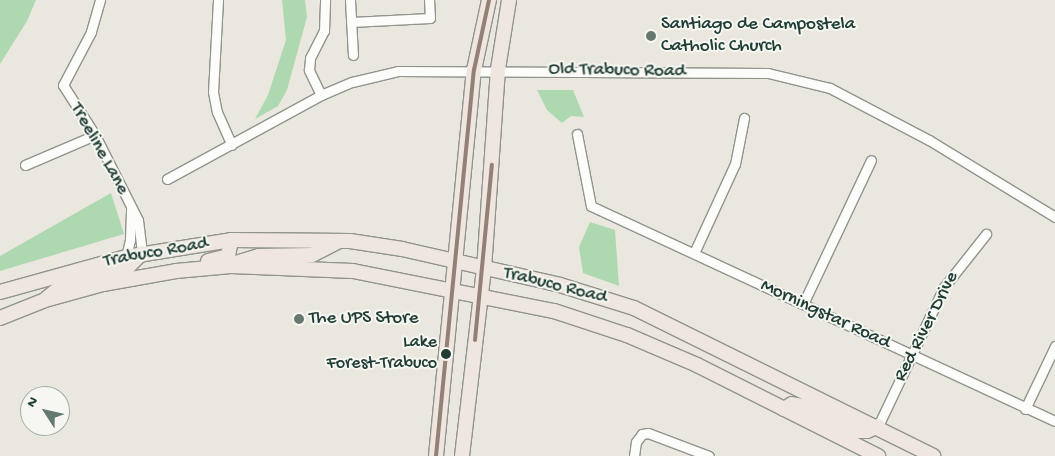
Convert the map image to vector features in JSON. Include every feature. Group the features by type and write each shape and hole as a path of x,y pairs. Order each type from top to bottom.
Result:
{"main road":[{"path":"436,456 474,70 489,0"},
{"path":"462,456 484,269 498,70 510,0"},
{"path":"160,273 170,266 223,260 230,252 231,240"},
{"name":"Trabuco Road","path":"0,292 142,253 231,240 339,241 402,249 560,285 634,308 878,426 933,456"},
{"path":"231,266 259,256 312,255 339,241"},
{"path":"45,300 64,284 127,268 142,253"},
{"name":"Trabuco Road","path":"0,318 45,300 160,273 231,266 353,271 452,289 554,311 628,335 697,365 878,456"},
{"path":"784,409 792,404 802,406 857,431 867,431 878,426"}],"street":[{"name":"Treeline Lane","path":"100,0 91,32 64,84 95,135 138,220 142,253"},
{"path":"218,0 213,92 218,112 232,145"},
{"path":"321,95 309,70 310,58 324,30 325,0"},
{"path":"350,0 353,56"},
{"path":"351,22 430,18 429,0"},
{"name":"Old Trabuco Road","path":"167,180 321,95 352,82 398,71 498,70 768,73 830,88 929,140 1055,217"},
{"path":"694,254 735,164 744,118"},
{"name":"Morningstar Road","path":"577,134 588,200 596,209 803,304 910,356 1055,421"},
{"path":"25,165 95,135"},
{"path":"803,304 872,160"},
{"name":"Treeline Lane","path":"126,257 130,240 131,208"},
{"name":"Red River Drive","path":"878,426 944,287 986,234"},
{"path":"1025,409 1055,346"},
{"path":"634,456 636,442 642,434 660,435 709,456"}],"green space":[{"path":"0,0 36,0 27,21 0,64"},
{"path":"282,0 305,0 307,17 287,90 278,106 255,119 268,95 286,40"},
{"path":"537,90 573,90 584,117 571,116 562,123 547,110"},
{"path":"111,193 124,234 0,271 0,256"},
{"path":"590,222 615,230 619,286 583,273 579,247"}],"transit line":[{"path":"436,456 474,70 489,0"},
{"path":"475,340 492,165"}],"place":[{"name":"Santiago de Campostela Catholic Church","path":"651,36"},
{"name":"The UPS Store","path":"299,319"},
{"name":"Lake Forest-Trabuco","path":"446,354"}]}
